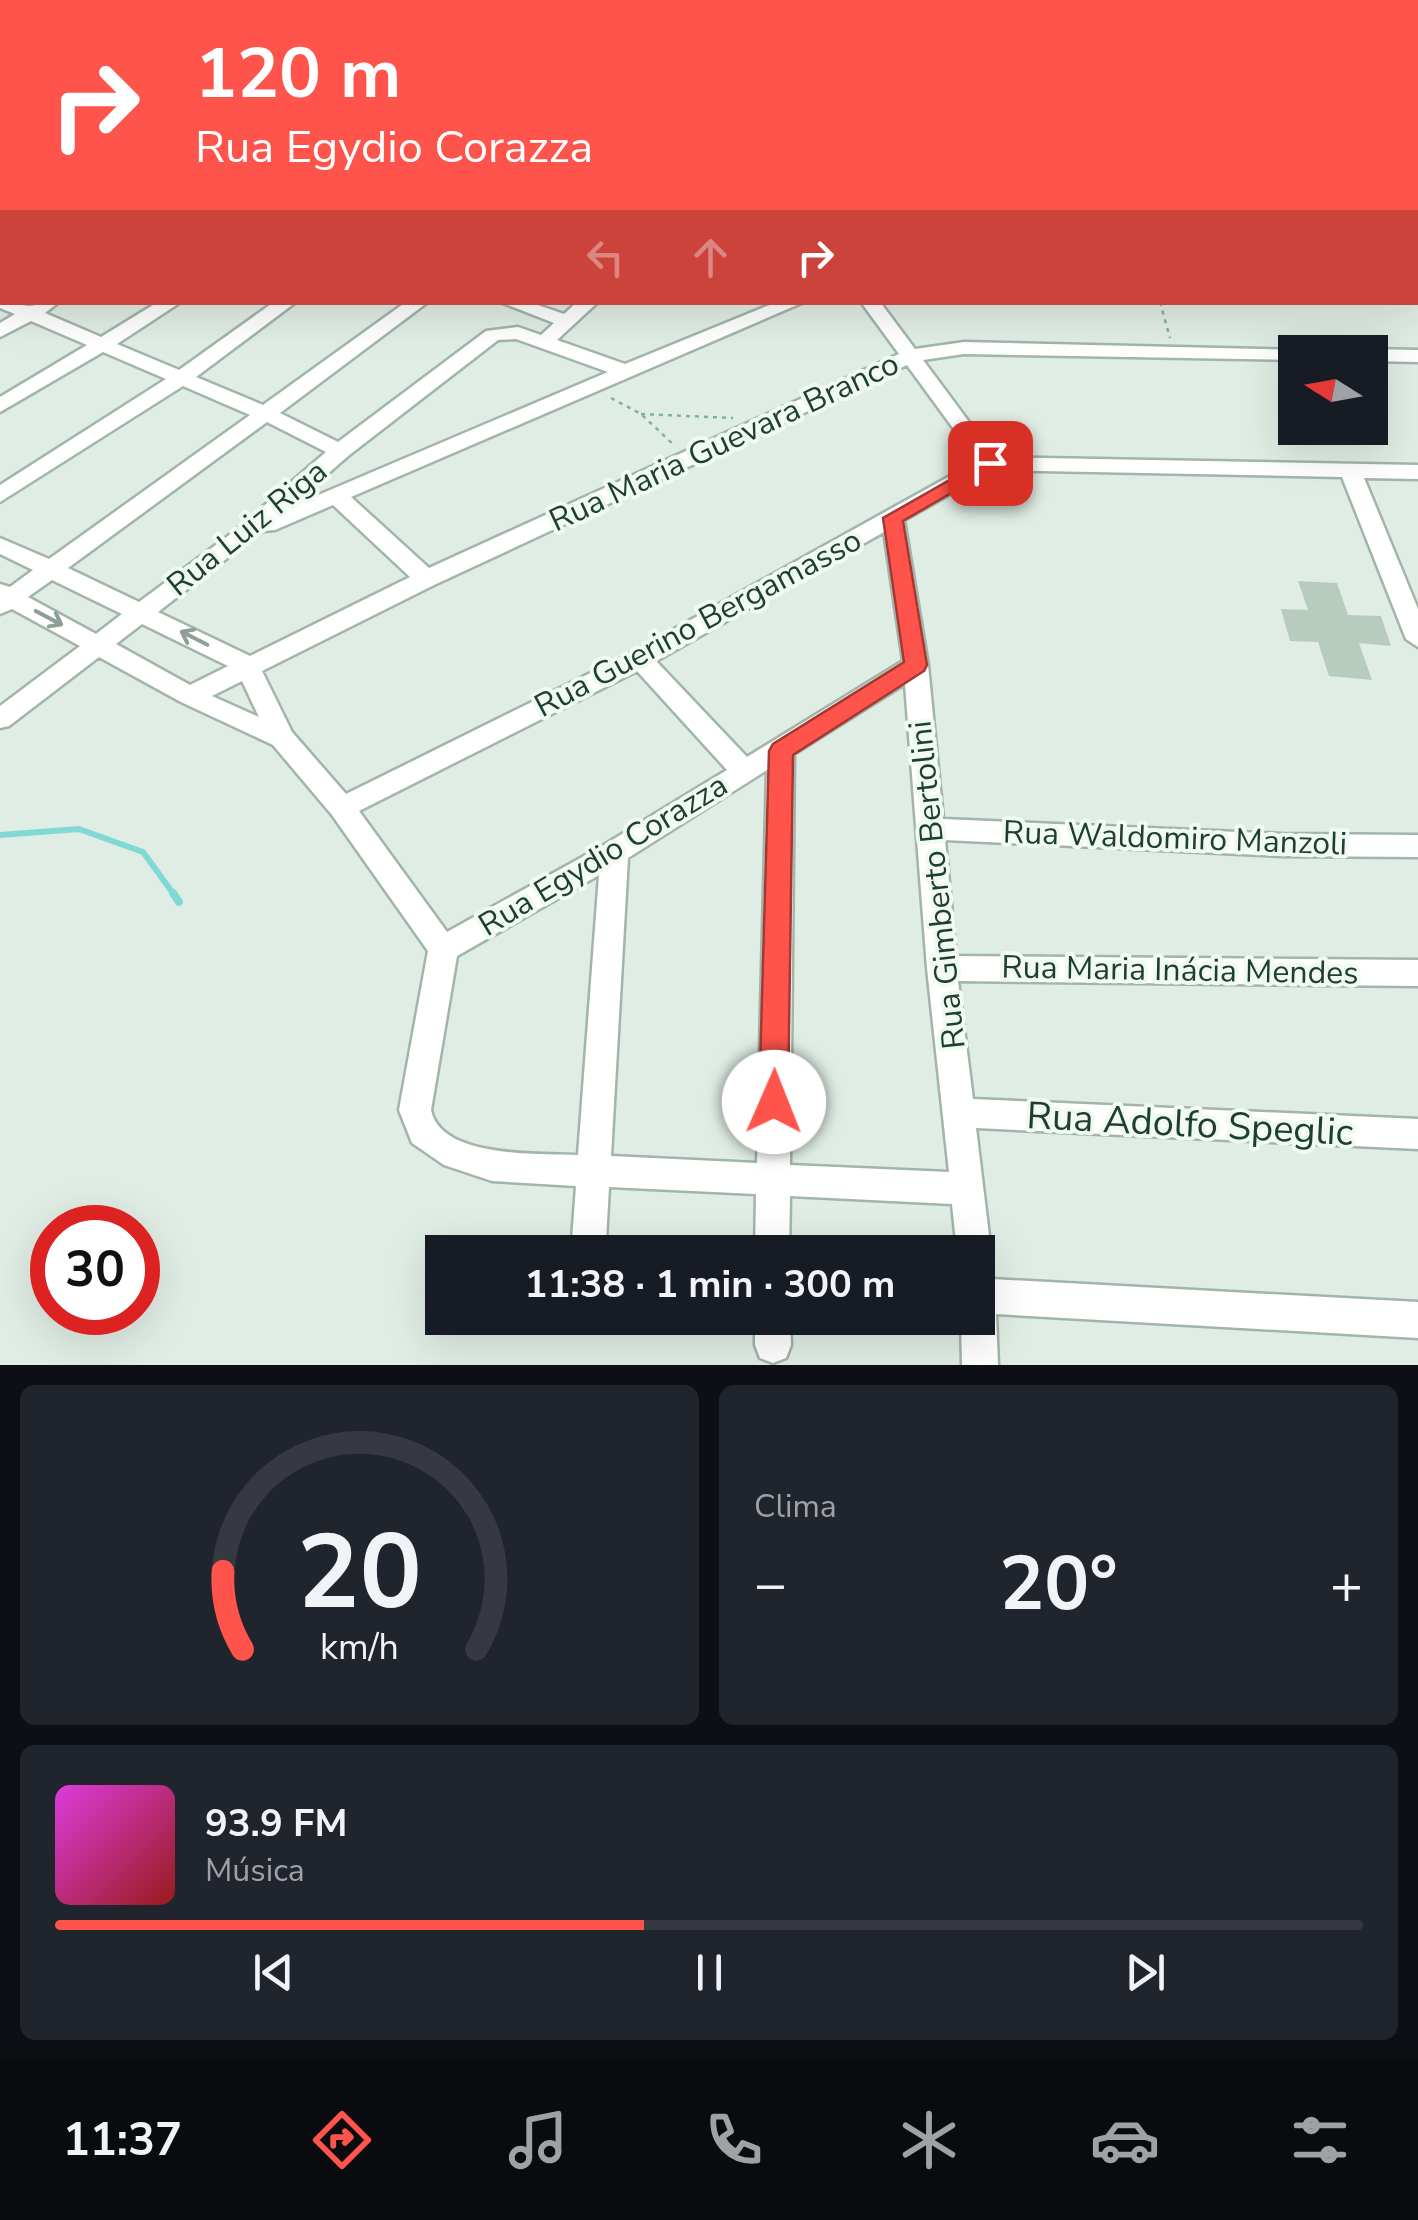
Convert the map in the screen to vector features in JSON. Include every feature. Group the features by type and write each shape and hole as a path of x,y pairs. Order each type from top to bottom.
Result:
{"street":[{"path":"8,305 264,412 340,451"},
{"path":"0,331 45,305"},
{"path":"0,406 167,305"},
{"path":"0,494 182,378 283,305"},
{"path":"4,598 415,305"},
{"path":"518,305 566,321"},
{"path":"585,305 544,342 626,371"},
{"path":"244,535 404,464 788,305"},
{"path":"872,305 990,463 1418,472"},
{"name":"Rua Luiz Riga","path":"0,719 244,535 340,451 492,336 518,333 544,342"},
{"name":"Rua Maria Guevara Branco","path":"190,696 426,579 911,356 964,348 1278,354"},
{"path":"1388,355 1418,356"},
{"path":"366,431 378,455 404,464"},
{"name":"Rua Guerino Bergamasso","path":"342,808 640,658 990,463"},
{"path":"1350,470 1406,576 1418,639"},
{"path":"335,495 426,579"},
{"name":"Rua Gimberto Bertolini","path":"893,518 916,665 942,968 972,1235"},
{"path":"0,545 246,665 282,738 342,808 443,949 415,1110 422,1132 462,1158 492,1166 596,1168 968,1189"},
{"path":"4,598 98,644 190,696 282,738"},
{"path":"640,658 745,772"},
{"name":"Rua Egydio Corazza","path":"443,949 614,852 916,665"},
{"path":"772,1235 781,751"},
{"name":"Rua Waldomiro Manzoli","path":"932,829 1282,845 1418,846"},
{"path":"589,1235 614,852"},
{"name":"Rua Maria Inácia Mendes","path":"942,968 1418,973"},
{"name":"Rua Adolfo Speglic","path":"961,1113 1418,1134"},
{"path":"995,1294 1418,1320"},
{"path":"979,1335 980,1365"}],"path":[{"path":"1161,305 1174,352"},
{"path":"590,386 641,414 688,458"},
{"path":"641,414 742,418"}],"building":[{"path":"1298,581 1337,583 1348,615 1381,616 1391,646 1359,643 1372,680 1329,676 1318,642 1290,641 1281,609 1308,610"}],"waterway":[{"path":"0,835 79,829 143,852 175,896"},
{"path":"175,896 179,902"}],"route":[{"path":"774,1102 781,751 916,665 893,518 990,463"}]}
